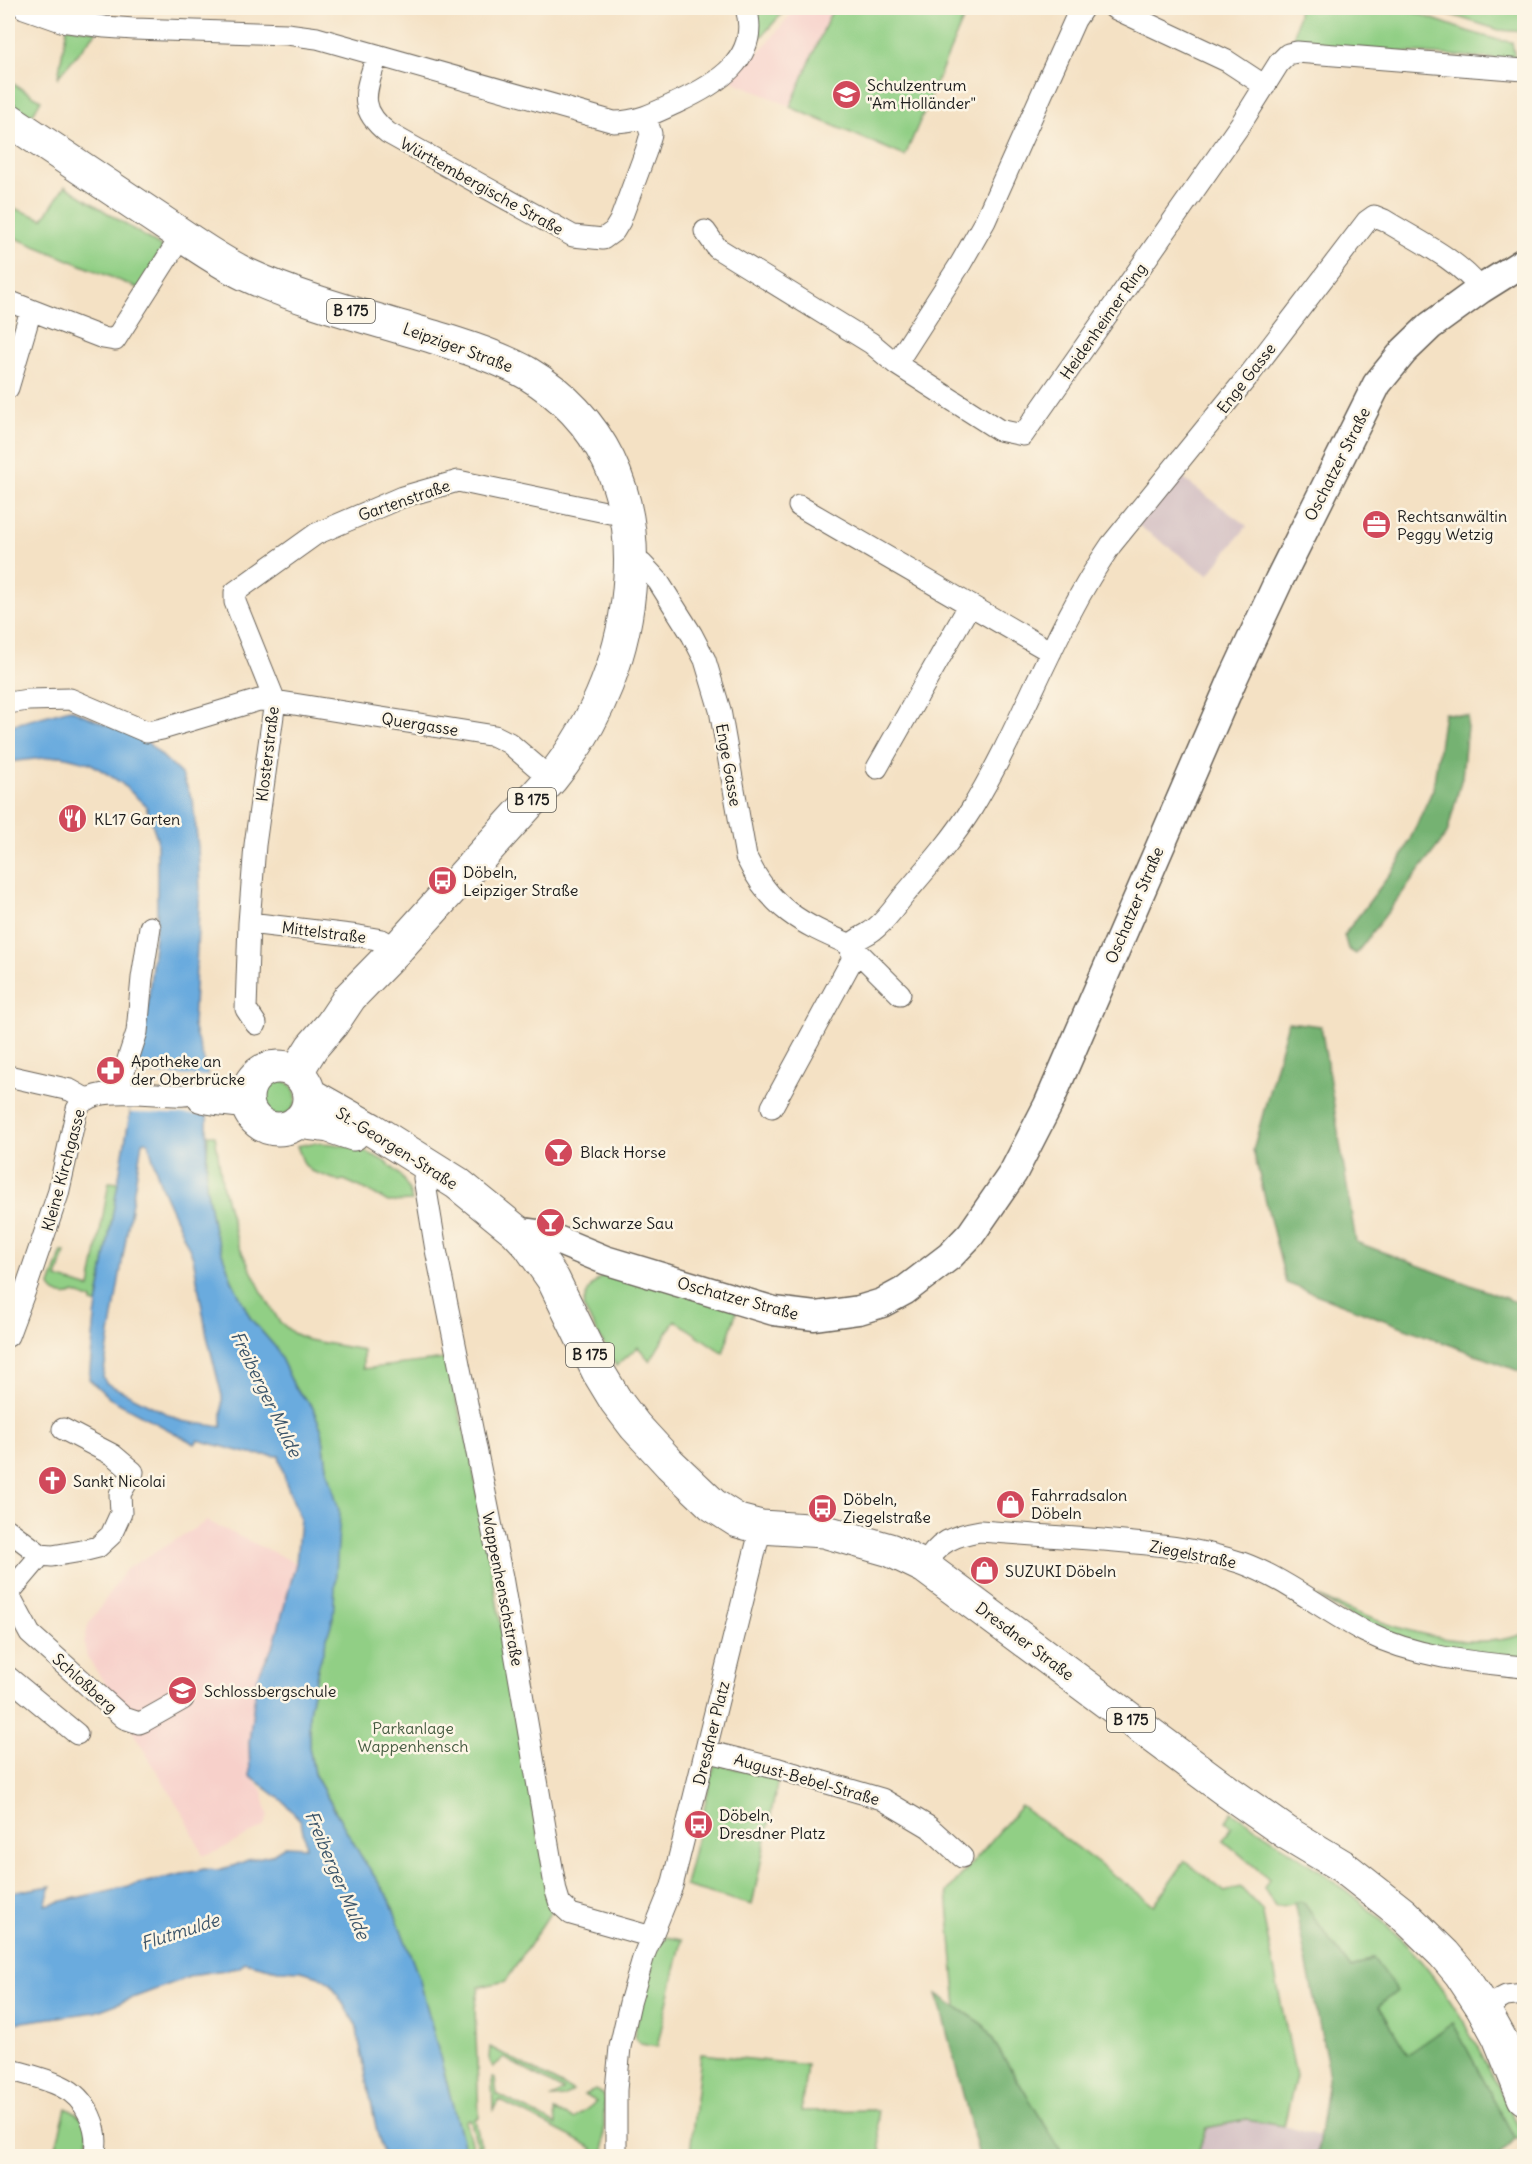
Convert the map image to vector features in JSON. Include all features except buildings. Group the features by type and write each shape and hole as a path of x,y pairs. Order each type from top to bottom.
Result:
{"main road":[{"name":"Leipziger Straße","path":"8,119 243,273 287,291 474,350 526,373 560,396 589,426 616,472 627,512 631,559 626,616 606,688 585,732 551,779 397,949 350,997 319,1017 281,1057 295,1090"},
{"name":"Oschatzer Straße","path":"516,1231 545,1234 605,1260 774,1311 814,1316 859,1310 882,1303 904,1291 943,1262 970,1234 1012,1173 1048,1105 1232,681 1279,580 1373,393 1404,351 1430,326 1481,289 1524,262"},
{"name":"Leipziger Straße","path":"249,1098 261,1072 295,1090"},
{"path":"249,1098 260,1122 268,1127 288,1127 295,1090"},
{"name":"St.-Georgen-Straße","path":"295,1090 329,1126 371,1143 449,1193 482,1204"},
{"name":"St.-Georgen-Straße","path":"295,1090 414,1156 456,1183 516,1231"},
{"name":"Dresdner Straße","path":"516,1231 553,1279 599,1373 635,1426 712,1505 738,1521 761,1527 824,1531 890,1550 925,1567 1227,1791 1374,1889 1404,1914 1460,1973 1499,2037 1524,2098"},
{"name":"Oschatzer Straße","path":"553,1279 583,1260 605,1260"}],"street":[{"path":"24,8 61,21 105,27 287,34 317,38 614,122 646,118 708,89 726,74 738,62 744,48 749,26 746,8"},
{"path":"896,364 961,263 985,221 1075,20 1083,8"},
{"path":"1114,8 1227,61 1265,86"},
{"name":"Heidenheimer Ring","path":"705,231 717,248 871,343 896,364 999,430 1023,435 1279,63 1288,54 1297,52 1524,70"},
{"name":"Württembergische Straße","path":"377,55 366,93 367,110 374,122 388,133 573,236 603,239 614,231 620,221 651,134 646,118"},
{"name":"Enge Gasse","path":"851,945 855,940 876,928 938,856 970,810 1024,708 1074,604 1091,573 1111,544 1250,374 1366,221 1374,216 1446,257 1469,274 1481,289"},
{"path":"8,301 103,338 115,340 182,235"},
{"path":"8,388 31,310"},
{"name":"Gartenstraße","path":"235,592 316,534 402,497 458,481 610,513 627,512"},
{"path":"799,506 896,560 969,606 1051,652"},
{"name":"Enge Gasse","path":"631,559 642,564 658,581 692,634 705,660 720,710 746,857 755,876 771,898 791,915 811,928 851,945 900,994"},
{"name":"Klosterstraße","path":"235,592 235,602 275,701 255,845 249,923"},
{"path":"877,768 969,606"},
{"name":"Quergasse","path":"8,703 70,699 147,732 260,700 275,701 495,736 509,743 551,779"},
{"path":"249,923 246,1009 256,1024"},
{"name":"Mittelstraße","path":"249,923 382,940 397,949"},
{"path":"124,1094 137,1032 150,927"},
{"path":"772,1107 852,960 851,945"},
{"path":"8,1076 70,1090 86,1099"},
{"name":"Kleine Kirchgasse","path":"8,1336 58,1194 80,1102 97,1095 124,1094 208,1097 224,1104 249,1098"},
{"name":"Wappenhenschstraße","path":"424,1178 435,1250 502,1577 556,1891 561,1904 571,1914 652,1937"},
{"path":"8,1530 41,1555 52,1556 98,1547 111,1534 121,1513 120,1494 133,1472 113,1455 63,1429"},
{"name":"Dresdner Platz","path":"616,2157 616,2090 620,2047 630,2003 644,1954 672,1886 761,1527"},
{"name":"Ziegelstraße","path":"925,1567 934,1550 947,1540 961,1534 980,1531 1162,1545 1209,1554 1251,1567 1345,1621 1393,1644 1432,1656 1524,1667"},
{"path":"8,1593 41,1555"},
{"name":"Schloßberg","path":"8,1593 30,1634 124,1718 139,1723 183,1699"},
{"path":"8,1677 77,1734"},
{"name":"August-Bebel-Straße","path":"706,1751 779,1769 882,1799 929,1827 962,1857"},
{"path":"1483,2008 1506,1996 1524,1994"},
{"path":"8,2069 64,2087 78,2099 96,2128 97,2148 94,2157"}],"shaded area":[{"name":"Schulzentrum \"Am Holländer\"","path":"796,8 968,8 905,156 730,80 769,41"},
{"path":"1177,474 1247,526 1208,575 1135,523"},
{"name":"Schlossbergschule","path":"207,1521 296,1563 274,1644 257,1677 249,1742 250,1776 262,1790 268,1816 263,1827 218,1851 203,1855 186,1819 131,1729 120,1706 87,1657 84,1644 88,1625 126,1569"},
{"path":"1246,2120 1284,2126 1320,2136 1317,2156 1197,2156 1206,2128"}],"green space":[{"path":"751,8 787,8 762,36 757,35"},
{"name":"Schulzentrum \"Am Holländer\"","path":"833,8 968,8 905,156 790,107"},
{"path":"1299,8 1402,8 1467,31 1512,42 1515,60 1293,44"},
{"path":"1429,8 1524,8 1524,32 1499,30"},
{"path":"67,27 97,31 58,77"},
{"path":"8,81 41,100 29,121 8,107"},
{"path":"65,186 163,248 140,289 8,235 8,206 43,219"},
{"path":"1444,713 1468,716 1462,777 1447,834 1356,954 1348,949 1344,935 1400,861 1433,789"},
{"path":"1288,1022 1321,1026 1356,1242 1524,1305 1524,1373 1286,1283 1253,1150"},
{"path":"278,1080 291,1085 296,1098 291,1111 278,1116 265,1111 260,1098 265,1085"},
{"name":"Parkanlage Wappenhensch","path":"208,1135 215,1135 223,1188 238,1244 279,1321 293,1333 308,1340 363,1350 363,1369 445,1359 470,1452 552,1910 506,1981 479,1987 475,2008 479,2117 475,2119 483,2156 480,2156 470,2119 465,2121 475,2156 466,2156 420,1981 390,1900 361,1856 314,1773 309,1747 309,1712 318,1668 327,1467 322,1431 312,1406 295,1388 276,1348 251,1319 233,1283 214,1231 206,1185"},
{"path":"312,1143 343,1145 358,1149 387,1163 407,1186 412,1201 388,1202 344,1180 339,1181 311,1171 304,1164 297,1146"},
{"path":"109,1182 118,1183 97,1305 92,1303 92,1300 75,1293 64,1295 57,1293 50,1286 62,1251 65,1252 57,1278 90,1288"},
{"path":"609,1271 738,1307 723,1353 675,1320 650,1361 638,1347 616,1366 583,1307 589,1290"},
{"path":"1316,1596 1391,1625 1446,1639 1499,1640 1524,1634 1524,1662 1394,1641"},
{"path":"715,1763 778,1780 752,1905 685,1886"},
{"path":"1021,1806 1154,1905 1185,1861 1225,1892 1240,1887 1262,1910 1296,2076 1284,2126 1246,2120 1206,2128 1197,2156 1064,2156 983,2024 957,2007 947,1892"},
{"path":"1232,1812 1340,1886 1389,1927 1411,1950 1446,1994 1482,2055 1524,2138 1515,2139 1453,2023 1408,2055 1379,2006 1372,1958 1351,1969 1303,1902 1275,1907 1264,1888 1269,1879 1223,1840 1232,1827 1226,1821"},
{"path":"1294,1902 1303,1902 1351,1969 1373,1958 1397,1991 1379,2006 1408,2054 1453,2023 1515,2139 1498,2156 1317,2156 1329,2071"},
{"path":"666,1937 682,1940 657,2047 641,2044 634,2037 657,1941 665,1940"},
{"path":"937,1994 983,2024 1064,2156 979,2156"},
{"path":"490,2047 573,2091 564,2097 552,2098 563,2090 504,2058 493,2067 489,2058"},
{"path":"701,2054 807,2065 801,2111 877,2110 881,2156 650,2156 651,2149 690,2153"},
{"path":"492,2078 495,2079 497,2094 556,2125 555,2111 574,2119 596,2102 584,2095 595,2090 604,2094 604,2156 590,2156 593,2148 499,2100 493,2110"},
{"path":"66,2108 85,2122 88,2140 85,2156 54,2154"}],"water":[{"path":"70,709 147,742 182,775 193,802 200,889 193,1025 208,1076 206,1185 214,1231 233,1283 251,1319 276,1348 295,1388 312,1406 322,1431 327,1467 340,1514 333,1618 318,1668 309,1712 309,1747 314,1774 361,1856 390,1900 420,1981 466,2156 384,2156 377,2132 356,2025 331,1984 319,1976 245,1962 239,1968 197,1974 95,2012 8,2024 8,1893 51,1886 45,1905 204,1869 217,1870 271,1855 285,1846 306,1847 301,1821 284,1802 250,1776 249,1742 257,1677 274,1644 296,1563 300,1518 286,1483 279,1456 250,1454 198,1440 195,1444 109,1398 89,1379 95,1317 130,1113 131,1074 145,1034 157,915 157,838 146,806 120,782 90,763 62,756 8,762 8,726","holes":["142,1142 148,1142 161,1186 193,1257 207,1336 222,1396 222,1427 181,1421 106,1383 103,1377"]}],"pier":[{"path":"131,1074 208,1076 207,1115 130,1113"}],"place":[{"name":"Schulzentrum \"Am Holländer\"","path":"846,94"},
{"name":"Rechtsanwältin Peggy Wetzig","path":"1376,525"},
{"name":"KL17 Garten","path":"73,819"},
{"name":"Döbeln, Leipziger Straße","path":"442,881"},
{"name":"Apotheke an der Oberbrücke","path":"110,1070"},
{"name":"Black Horse","path":"559,1152"},
{"name":"Schwarze Sau","path":"551,1223"},
{"name":"Sankt Nicolai","path":"52,1481"},
{"name":"Fahrradsalon Döbeln","path":"1010,1504"},
{"name":"Döbeln, Ziegelstraße","path":"822,1508"},
{"name":"SUZUKI Döbeln","path":"984,1571"},
{"name":"Schlossbergschule","path":"183,1691"},
{"name":"Döbeln, Dresdner Platz","path":"698,1824"}],"water label":[{"name":"Freiberger Mulde","path":"266,1394"},
{"name":"Freiberger Mulde","path":"337,1875"},
{"name":"Flutmulde","path":"180,1932"}]}
